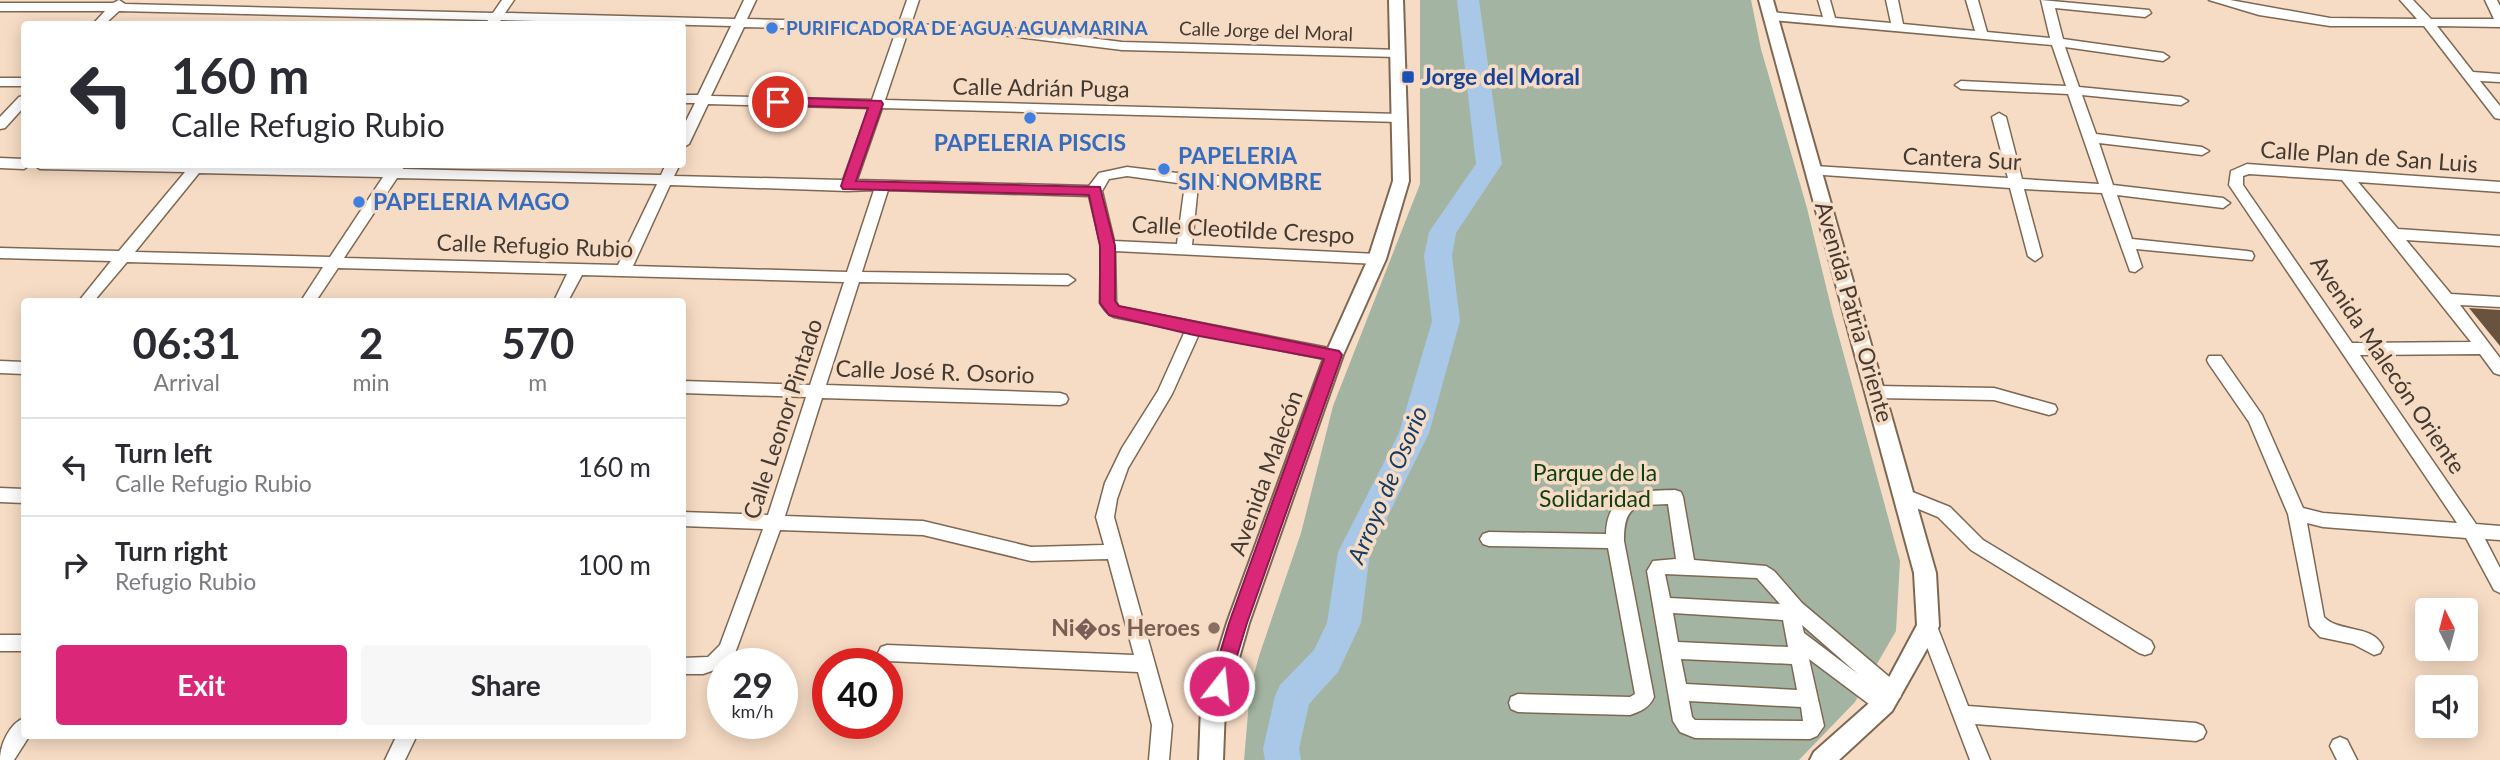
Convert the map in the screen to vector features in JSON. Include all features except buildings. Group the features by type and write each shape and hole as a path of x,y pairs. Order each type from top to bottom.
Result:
{"street":[{"path":"251,11 260,0"},
{"path":"494,21 508,0"},
{"path":"686,136 750,0"},
{"path":"848,186 913,0"},
{"name":"Avenida Malecón","path":"1210,760 1213,707 1238,623 1334,355 1377,259 1401,181 1396,0"},
{"path":"1824,0 1830,21"},
{"path":"1892,0 1898,28"},
{"path":"1972,0 1982,35"},
{"path":"2215,0 2259,11 2330,22 2500,21 2491,0"},
{"path":"2406,0 2427,22 2500,115"},
{"path":"2135,267 2057,42 2048,2 2145,13"},
{"path":"102,21 119,4"},
{"name":"Calle Jorge del Moral","path":"0,7 119,4 494,21"},
{"path":"1768,8 1830,21 2057,42 2163,57"},
{"name":"Avenida Patria Oriente","path":"1768,8 1925,573 1928,626 1980,760"},
{"path":"317,21 324,13"},
{"name":"Calle Jorge del Moral","path":"686,23 904,27 1011,32 1122,46 1397,53"},
{"path":"2468,76 2500,78"},
{"path":"0,82 21,82"},
{"path":"1961,85 2074,90 2181,101"},
{"name":"Calle Adrián Puga","path":"686,99 1399,118"},
{"path":"0,125 21,103"},
{"path":"2000,117 2035,256"},
{"path":"2090,138 2202,151"},
{"path":"0,163 21,164"},
{"path":"89,298 196,168"},
{"path":"296,168 395,169 665,181 1095,191"},
{"path":"623,271 671,168"},
{"path":"310,298 395,169"},
{"name":"Calle Plan de San Luis","path":"2236,174 2246,169 2500,187"},
{"name":"Cantera Sur","path":"1814,171 2108,189 2222,203"},
{"path":"1281,184 1192,180 1131,173 1109,174 1097,182 1095,191 1108,246 1108,303 1114,311 1334,355"},
{"name":"Avenida Malecón Oriente","path":"2236,174 2236,185 2471,530 2500,585"},
{"path":"2346,176 2447,299 2500,369"},
{"path":"1184,249 1192,180"},
{"name":"Calle Leonor Pintado","path":"686,666 703,667 719,662 728,650 774,522 882,187"},
{"path":"2394,234 2500,241"},
{"path":"2126,243 2248,256"},
{"name":"Calle Cleotilde Crespo","path":"1108,246 1377,259"},
{"name":"Calle Refugio Rubio","path":"0,253 852,277 1068,280"},
{"path":"563,298 577,270"},
{"path":"2447,299 2500,302"},
{"path":"1159,760 1162,725 1105,517 1108,494 1135,438 1163,396 1194,329"},
{"path":"2349,349 2484,348"},
{"path":"2215,360 2256,419 2297,514 2316,620 2326,631 2357,637 2374,647"},
{"path":"0,367 21,368"},
{"name":"Calle José R. Osorio","path":"686,387 1060,399"},
{"path":"1876,391 1994,394 2049,409"},
{"path":"0,495 21,496"},
{"path":"1905,496 1944,512 1977,545 2145,647"},
{"path":"1518,703 1630,706 1645,697 1615,541 1614,522 1621,508 1631,501 1644,498 1675,497 1686,566"},
{"path":"2297,514 2323,520 2500,533"},
{"path":"686,519 923,528 1031,554 1113,552"},
{"path":"1489,540 1615,541"},
{"path":"1790,607 1814,726 1804,732 1695,729 1683,721 1656,571 1659,566 1760,571 1768,576 1790,607 1834,655 1888,698"},
{"path":"1662,605 1790,607"},
{"path":"1822,760 1888,698 1928,626"},
{"path":"0,642 21,643"},
{"path":"1670,650 1798,647 1834,655"},
{"path":"903,654 1145,664"},
{"path":"1677,692 1808,699"},
{"path":"1964,714 2196,732"},
{"path":"2,760 21,732"},
{"path":"395,760 405,739"}],"green space":[{"name":"Parque de la Solidaridad","path":"1420,0 1751,0 1761,49 1807,208 1833,315 1900,561 1896,631 1855,702 1799,760 1244,760 1250,690 1301,533 1333,406 1420,184"}],"waterway":[{"name":"Arroyo de Osorio","path":"1283,760 1281,749 1293,696 1326,661 1344,623 1354,552 1414,433 1446,321 1438,256 1443,232 1489,164 1468,0"}],"place":[{"name":"PURIFICADORA DE AGUA AGUAMARINA","path":"772,28"},
{"name":"Jorge del Moral","path":"1408,77"},
{"name":"PAPELERIA PISCIS","path":"1030,118"},
{"name":"PAPELERIA SIN NOMBRE","path":"1164,169"},
{"name":"PAPELERIA MAGO","path":"359,202"},
{"name":"Ni�os Heroes","path":"1214,628"}],"route":[{"path":"778,102 876,104 848,186 1095,191 1108,246 1108,303 1114,311 1334,355 1238,623 1219,686"}]}
